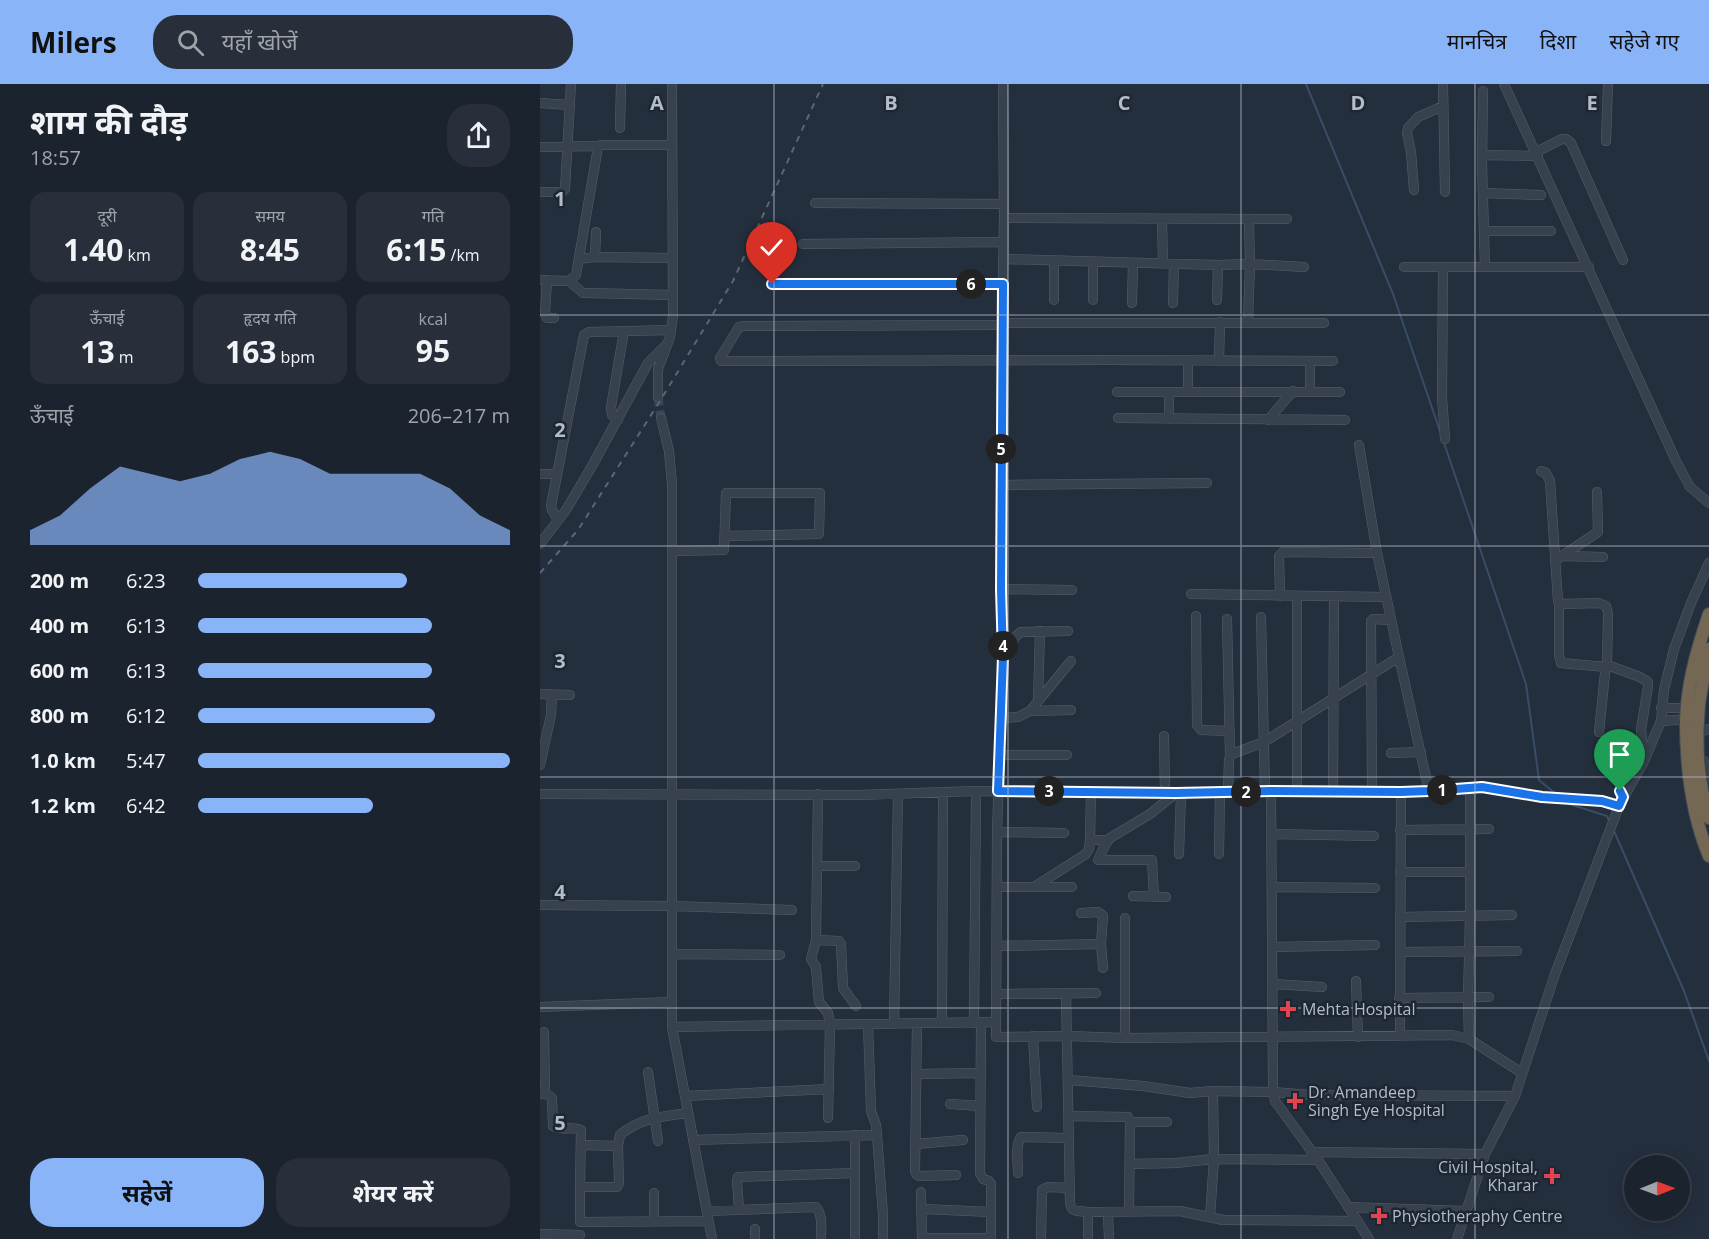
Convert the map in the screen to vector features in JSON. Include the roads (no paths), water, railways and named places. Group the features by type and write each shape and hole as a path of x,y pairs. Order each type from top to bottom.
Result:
{"highway":[{"path":"1701,704 1689,687 1695,655 1709,614"},
{"path":"1709,649 1701,704 1698,766 1709,818"},
{"path":"1700,724 1687,764 1689,784 1709,856"}],"street":[{"path":"540,192 564,191 569,147 571,84"},
{"path":"620,128 621,84"},
{"path":"658,397 658,369 671,330 673,295 672,84"},
{"path":"1003,84 1001,485 1003,657 997,832 996,1037 1274,1038 1452,1035 1469,1039 1522,1073"},
{"path":"1443,84 1445,192"},
{"path":"1504,84 1685,479 1690,487 1709,503"},
{"path":"1606,141 1608,84"},
{"path":"1483,91 1485,267"},
{"path":"540,103 570,105"},
{"path":"1414,190 1408,128 1418,117 1443,106"},
{"path":"1483,155 1537,154 1562,139 1566,139 1571,143 1623,260"},
{"path":"569,281 576,275 599,146"},
{"path":"540,147 672,146"},
{"path":"1483,193 1541,195"},
{"path":"815,203 1004,204"},
{"path":"1004,218 1287,219"},
{"path":"1248,323 1249,219"},
{"path":"1162,220 1163,263"},
{"path":"1484,231 1551,231"},
{"path":"595,257 596,232"},
{"path":"803,244 1003,242"},
{"path":"579,259 595,257 673,258"},
{"path":"1003,260 1304,267"},
{"path":"1054,261 1054,300"},
{"path":"1093,262 1093,300"},
{"path":"1132,303 1133,263"},
{"path":"1173,303 1174,264"},
{"path":"1217,300 1218,265"},
{"path":"1404,267 1589,267"},
{"path":"1443,267 1442,397 1445,439"},
{"path":"554,318 547,318 545,314 543,280 569,281 583,293 673,295"},
{"path":"772,284 1003,284"},
{"path":"1219,360 1220,322"},
{"path":"1324,323 745,326 739,327 720,358 721,362 1332,361"},
{"path":"558,520 551,508 584,335 589,332 671,330"},
{"path":"618,420 612,415 610,407 624,331"},
{"path":"540,544 592,466 648,363 667,344"},
{"path":"1188,361 1188,392"},
{"path":"1310,361 1310,391"},
{"path":"1268,420 1293,391"},
{"path":"1117,392 1340,392"},
{"path":"1169,392 1169,419"},
{"path":"661,418 671,465 672,1027 712,1239"},
{"path":"1118,418 1345,420"},
{"path":"1359,445 1377,553 1429,791"},
{"path":"1541,471 1546,473 1550,481 1559,558 1557,597 1561,663 1606,664 1641,677 1648,682 1641,730 1644,761"},
{"path":"540,474 557,474"},
{"path":"1001,485 1207,483"},
{"path":"1559,558 1598,532 1598,492"},
{"path":"672,551 724,550 726,493 820,494 819,534 725,536"},
{"path":"1280,596 1279,556 1283,552 1377,553"},
{"path":"1559,558 1603,556"},
{"path":"1457,1239 1485,1154 1515,1096 1555,974 1609,831 1661,721 1664,690 1674,649 1709,563"},
{"path":"1001,589 1072,590"},
{"path":"1191,594 1386,597"},
{"path":"1297,596 1297,791"},
{"path":"1333,791 1334,596"},
{"path":"1559,603 1599,603 1606,606 1608,613 1606,664 1599,732"},
{"path":"1196,616 1197,725 1205,731 1230,731"},
{"path":"1261,617 1264,742 1272,834 1273,1092 1275,1101 1318,1160 1369,1239"},
{"path":"1219,854 1224,792 1230,756 1227,619"},
{"path":"1372,792 1371,621 1373,619 1391,620"},
{"path":"1038,700 1040,631"},
{"path":"1003,657 1021,632 1068,631"},
{"path":"1230,756 1264,742 1399,657"},
{"path":"1030,711 1071,661"},
{"path":"1661,708 1701,704 1709,681"},
{"path":"540,694 570,695"},
{"path":"540,765 552,695"},
{"path":"1001,718 1018,717 1030,711 1071,710"},
{"path":"1661,721 1700,724 1709,785"},
{"path":"1164,736 1165,793"},
{"path":"1621,802 1620,788 1641,741"},
{"path":"1391,753 1421,752"},
{"path":"999,756 1067,755"},
{"path":"540,794 898,794 976,791 1401,792 1489,787 1524,795 1621,802"},
{"path":"1469,1039 1470,788"},
{"path":"921,1192 922,1239 991,1239 991,1184 983,1179 980,1173 976,791"},
{"path":"1034,887 1088,851 1091,791"},
{"path":"942,1023 943,792"},
{"path":"1400,1036 1401,792"},
{"path":"1098,860 1108,840 1179,793"},
{"path":"1179,793 1179,854"},
{"path":"818,794 816,939 811,959 816,967 819,1002 828,1012 830,1025 828,1118"},
{"path":"894,1024 898,794"},
{"path":"1400,830 1489,829"},
{"path":"997,832 1064,833"},
{"path":"1272,834 1374,836"},
{"path":"1090,840 1108,840"},
{"path":"1078,859 1152,860 1154,897"},
{"path":"817,866 855,866"},
{"path":"1400,872 1469,872"},
{"path":"997,887 1072,887"},
{"path":"1272,887 1375,888"},
{"path":"1133,896 1166,897"},
{"path":"540,906 671,906 792,910"},
{"path":"1081,913 1101,913 1103,916 1101,944 1103,968"},
{"path":"1400,917 1512,915"},
{"path":"1125,918 1125,1038"},
{"path":"816,939 839,941 841,944 843,988 856,1006"},
{"path":"997,946 1101,944"},
{"path":"1273,946 1375,945"},
{"path":"1401,952 1516,951"},
{"path":"672,954 780,955"},
{"path":"1356,981 1358,1037"},
{"path":"1273,984 1322,987"},
{"path":"996,993 1096,993"},
{"path":"1066,993 1070,1203 1072,1209 1088,1212 1180,1211 1223,1220 1357,1221"},
{"path":"1399,998 1489,997"},
{"path":"540,1007 672,1002"},
{"path":"672,1027 995,1022"},
{"path":"917,1023 915,1171 920,1176 956,1175"},
{"path":"868,1024 871,1111 877,1135 883,1239"},
{"path":"540,1234 580,1237 580,1130 553,1126 552,1098 542,1094 544,1032"},
{"path":"1034,1036 1037,1107"},
{"path":"648,1072 658,1141"},
{"path":"917,1074 980,1073"},
{"path":"1069,1080 1143,1086 1180,1092 1515,1096"},
{"path":"685,1096 829,1089"},
{"path":"1210,1217 1214,1159 1213,1091"},
{"path":"950,1104 980,1106"},
{"path":"580,1187 615,1188 618,1186 620,1135 655,1117 688,1113"},
{"path":"1069,1116 1128,1117 1130,1122 1129,1211"},
{"path":"1130,1122 1167,1122"},
{"path":"855,1135 855,1239"},
{"path":"693,1140 877,1135"},
{"path":"1018,1173 1018,1139 1021,1137 1069,1138"},
{"path":"915,1144 963,1140"},
{"path":"581,1145 618,1146"},
{"path":"1311,1152 1485,1154"},
{"path":"1130,1164 1214,1159 1318,1160"},
{"path":"739,1210 738,1177 855,1173"},
{"path":"1041,1239 1042,1190 1048,1187 1070,1188"},
{"path":"654,1193 654,1221"},
{"path":"580,1222 654,1221 708,1216 739,1210 816,1207 820,1215 821,1239"},
{"path":"1348,1207 1466,1211"},
{"path":"922,1209 991,1212"},
{"path":"1088,1212 1088,1239"},
{"path":"1108,1212 1109,1239"}],"waterway":[{"path":"1306,84 1393,294 1441,434"},
{"path":"1444,443 1526,684 1539,780 1557,795"},
{"path":"1566,803 1607,816 1609,821"},
{"path":"1614,831 1684,991 1709,1061"}],"tunnel":[{"path":"658,397 661,418"}],"railway":[{"path":"540,573 578,530 733,281 823,84"}],"place":[{"name":"Mehta Hospital","path":"1288,1009"},
{"name":"Dr. Amandeep Singh Eye Hospital","path":"1295,1101"},
{"name":"Civil Hospital, Kharar","path":"1552,1176"},
{"name":"Physiotheraphy Centre","path":"1379,1216"}]}
